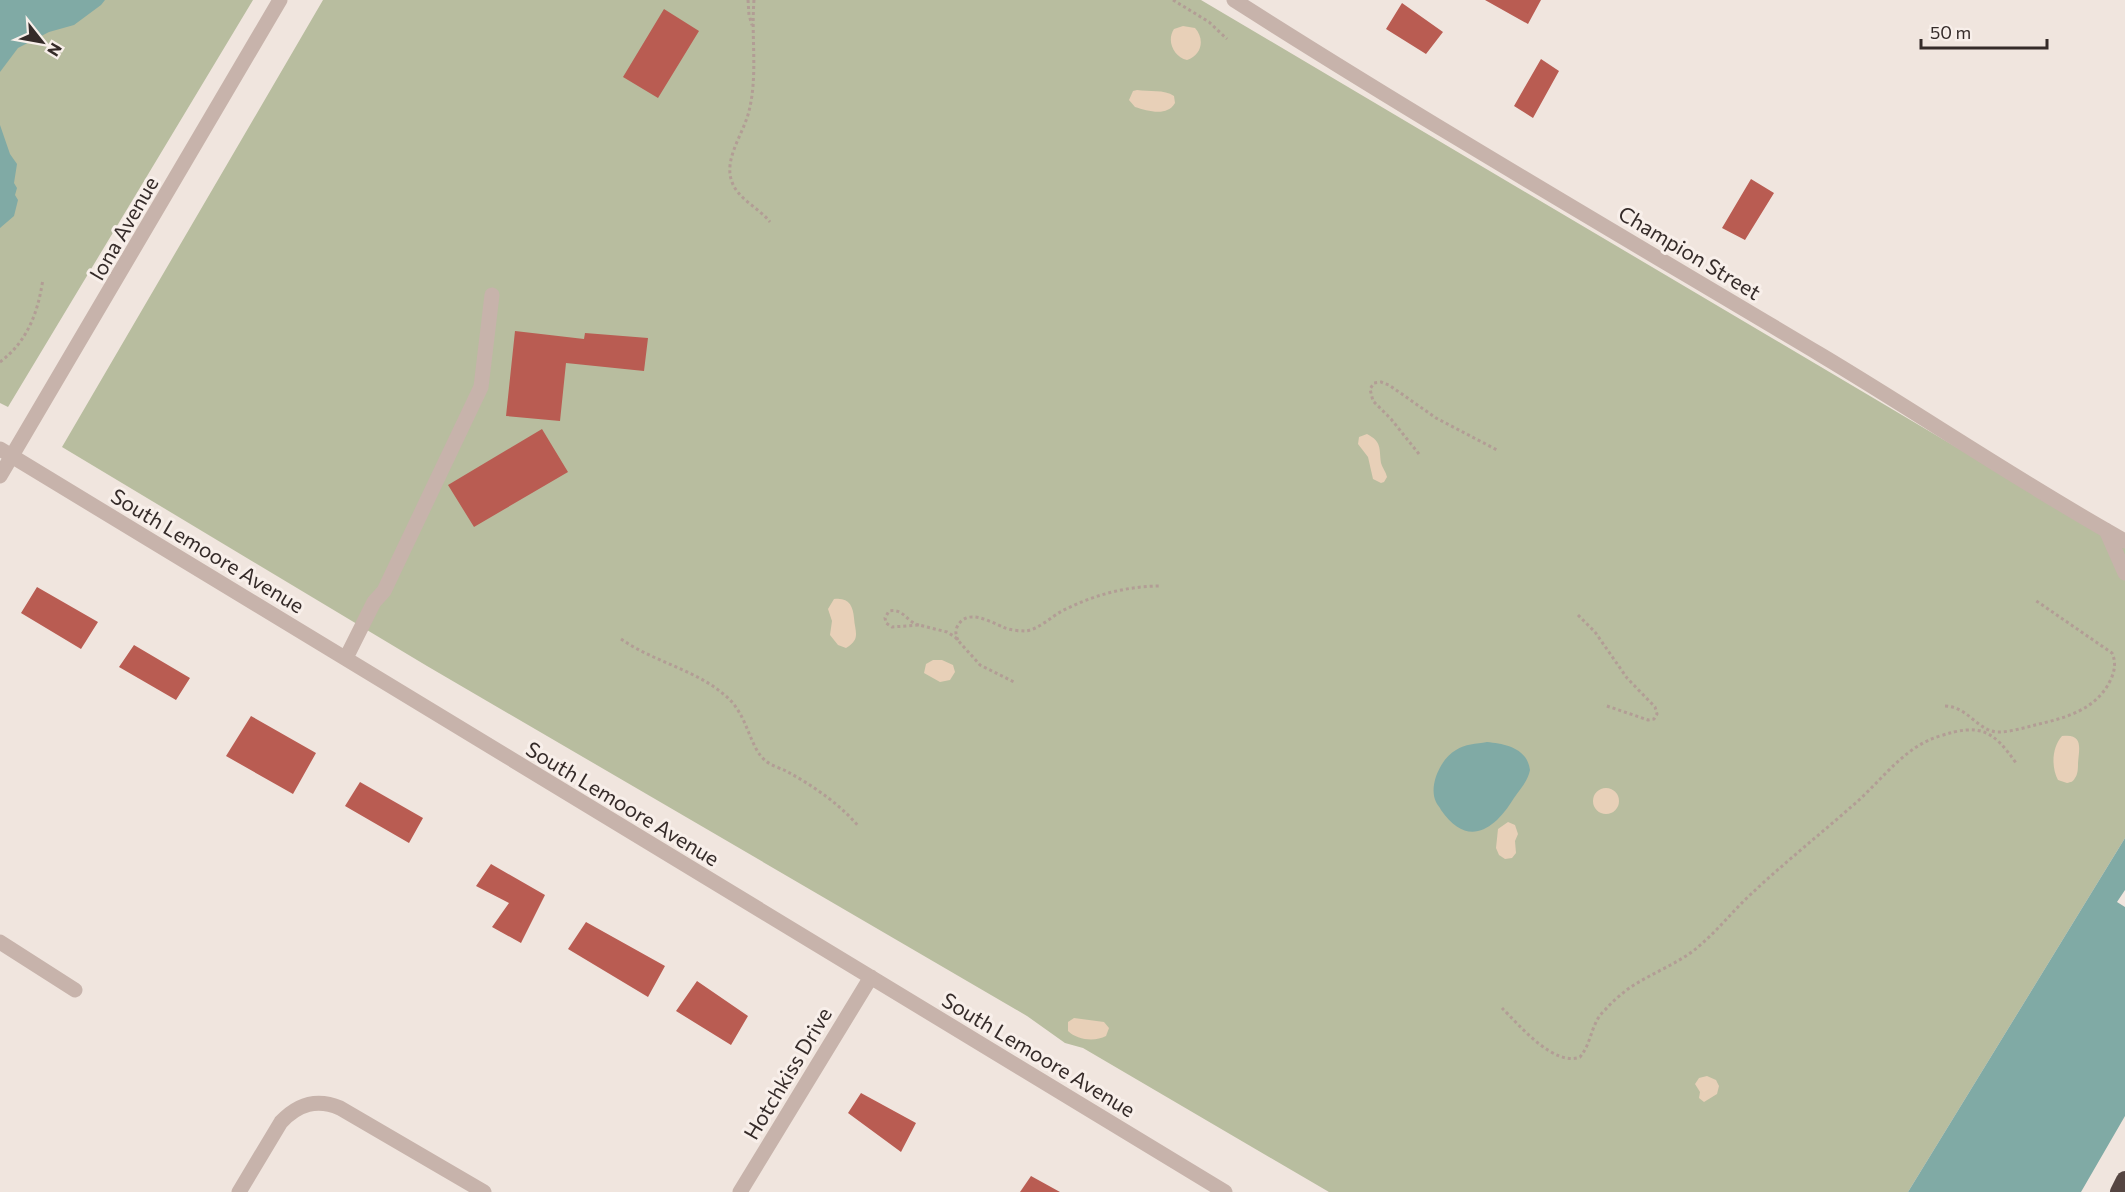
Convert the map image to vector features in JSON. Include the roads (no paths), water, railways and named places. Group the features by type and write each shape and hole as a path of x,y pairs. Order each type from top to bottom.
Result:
{"highway":[{"path":"2119,1192 2125,1180"}],"street":[{"name":"Iona Avenue","path":"0,476 6,453 280,0"},
{"name":"Champion Street","path":"1239,1 1361,79 1848,371 2125,541"},
{"path":"346,658 374,602 384,591 482,387 492,295"},
{"name":"South Lemoore Avenue","path":"6,453 1225,1192"},
{"path":"2106,530 2125,573"},
{"path":"0,942 75,990"},
{"name":"Hotchkiss Drive","path":"740,1192 871,976"},
{"path":"239,1192 280,1122 288,1114 309,1103 329,1103 340,1108 484,1192"}],"water":[{"path":"0,0 105,0 74,25 49,32 18,48 0,72"},
{"path":"0,125 10,154 17,164 14,183 18,200 14,216 0,228"},
{"path":"1487,742 1508,746 1520,752 1525,757 1530,770 1524,785 1498,819 1480,831 1470,832 1451,822 1436,803 1435,781 1445,759 1456,750 1463,746"},
{"path":"2125,838 2125,890 2117,902 2125,907 2125,1116 2081,1192 1908,1192"}]}
